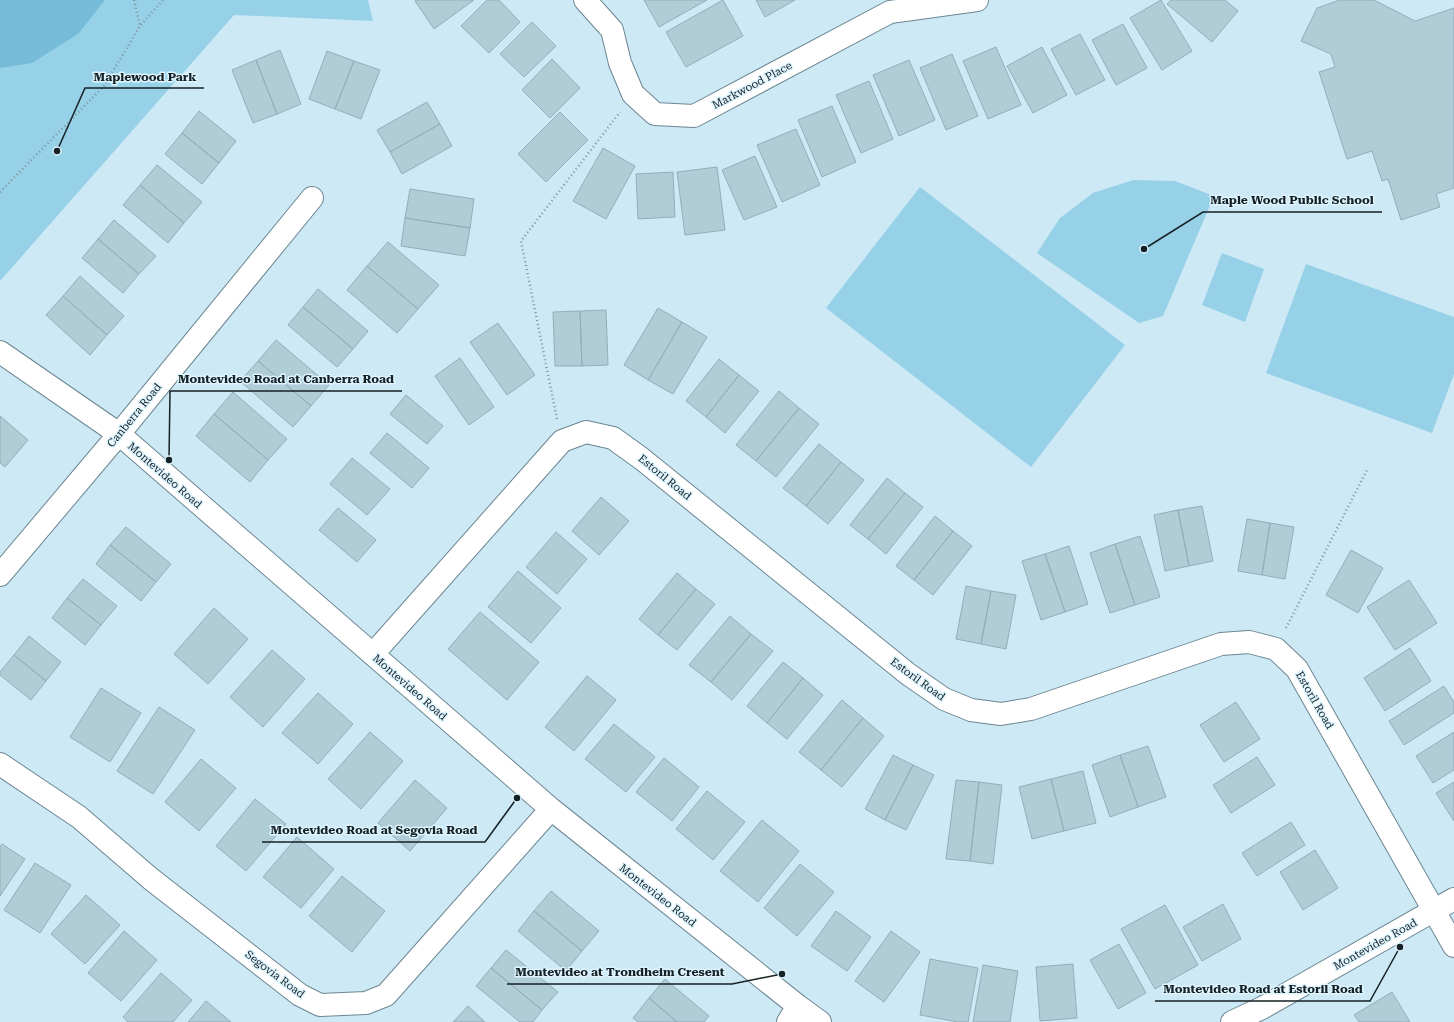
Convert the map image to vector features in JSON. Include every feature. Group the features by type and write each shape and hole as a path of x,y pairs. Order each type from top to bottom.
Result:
{"street":[{"name":"Markwood Place","path":"585,0 612,30 620,63 633,94 655,114 694,116 887,6 977,0"},
{"name":"Canberra Road","path":"0,576 119,434 312,198"},
{"name":"Montevideo Road","path":"0,352 119,434 551,809 793,1014 820,1022"},
{"name":"Estoril Road","path":"373,654 562,441 586,432 613,438 642,459 908,674 944,699 971,710 1001,714 1031,708 1221,644 1249,642 1276,648 1297,668 1454,946"},
{"name":"Segovia Road","path":"0,764 79,818 151,879 300,995 320,1005 366,1003 386,994 551,809"},
{"name":"Montevideo Road","path":"1232,1022 1262,1008 1454,899"}],"path":[{"path":"134,0 140,26"},
{"path":"0,192 104,86 140,26 163,0"},
{"path":"562,441 521,241 633,94"},
{"path":"1276,648 1367,470"}],"shaded area":[{"path":"0,0 368,0 373,21 234,15 0,281"},
{"path":"0,0 105,0 78,34 32,63 0,68"},
{"path":"1133,180 1175,181 1214,196 1163,316 1139,323 1037,253 1060,218 1093,193"},
{"path":"920,187 1125,345 1031,467 826,308"},
{"path":"1222,253 1264,269 1245,322 1202,305"},
{"path":"1306,264 1454,317 1454,374 1432,433 1266,373"}],"building":[{"path":"474,0 434,29 415,1"},
{"path":"487,0 499,0 520,22 489,53 461,26"},
{"path":"644,0 707,0 659,27"},
{"path":"723,0 743,36 686,67 666,32"},
{"path":"756,0 795,0 765,17"},
{"path":"1161,0 1192,51 1162,70 1130,18"},
{"path":"1171,0 1225,0 1238,11 1212,42 1167,4"},
{"path":"1340,0 1374,0 1415,21 1454,8 1454,188 1436,194 1440,207 1401,220 1388,179 1382,181 1372,151 1347,159 1319,72 1335,67 1331,54 1301,41 1317,8"},
{"path":"532,22 556,46 524,77 500,54"},
{"path":"1123,24 1147,68 1116,85 1092,40"},
{"path":"1080,34 1105,80 1076,95 1051,49"},
{"path":"996,47 1021,105 988,119 963,61"},
{"path":"1042,47 1067,95 1033,113 1007,66"},
{"path":"280,50 301,104 277,114 256,60"},
{"path":"327,51 354,61 335,109 309,99"},
{"path":"952,54 978,116 946,130 920,68"},
{"path":"552,59 580,88 550,118 522,90"},
{"path":"256,60 277,114 253,123 232,70"},
{"path":"909,60 935,120 899,136 873,75"},
{"path":"354,61 380,70 361,119 335,109"},
{"path":"869,81 893,139 861,153 836,95"},
{"path":"427,102 440,124 390,152 377,130"},
{"path":"832,106 856,162 822,177 798,120"},
{"path":"199,111 236,141 219,163 182,133"},
{"path":"560,112 588,140 546,182 518,154"},
{"path":"440,124 452,146 402,174 390,152"},
{"path":"796,129 820,185 782,202 757,145"},
{"path":"182,133 219,163 202,184 165,154"},
{"path":"603,148 635,166 606,219 573,201"},
{"path":"755,156 777,207 744,220 722,170"},
{"path":"157,165 202,202 184,223 140,185"},
{"path":"717,167 725,230 685,235 677,172"},
{"path":"673,172 675,217 638,219 636,174"},
{"path":"140,185 184,223 168,243 123,205"},
{"path":"410,189 474,199 470,228 405,218"},
{"path":"405,218 470,228 465,256 401,246"},
{"path":"114,220 156,256 139,274 98,239"},
{"path":"98,239 139,274 123,293 82,258"},
{"path":"388,242 439,285 418,309 367,266"},
{"path":"367,266 418,309 397,333 347,290"},
{"path":"80,276 124,316 107,335 63,296"},
{"path":"318,289 368,331 353,349 303,307"},
{"path":"63,296 107,335 90,355 46,315"},
{"path":"303,307 353,349 337,367 288,325"},
{"path":"658,308 682,322 648,380 624,365"},
{"path":"606,310 608,365 582,366 580,311"},
{"path":"580,311 582,366 555,366 553,312"},
{"path":"682,322 707,337 673,394 648,380"},
{"path":"498,323 535,375 507,395 470,342"},
{"path":"276,340 329,385 311,406 258,361"},
{"path":"460,358 494,407 469,425 435,376"},
{"path":"719,359 739,375 706,417 686,401"},
{"path":"258,361 311,406 293,427 240,381"},
{"path":"739,375 759,391 725,433 706,417"},
{"path":"779,391 799,408 756,461 736,445"},
{"path":"233,392 287,439 268,460 214,414"},
{"path":"406,395 443,426 427,444 390,414"},
{"path":"799,408 819,424 776,477 756,461"},
{"path":"214,414 268,460 250,482 196,436"},
{"path":"0,416 28,440 5,467 0,463"},
{"path":"387,433 429,468 412,488 370,453"},
{"path":"819,444 841,462 806,506 783,488"},
{"path":"352,458 390,489 367,515 330,484"},
{"path":"841,462 864,480 828,524 806,506"},
{"path":"887,478 905,493 868,539 850,525"},
{"path":"905,493 923,507 886,554 868,539"},
{"path":"601,497 629,521 599,555 572,531"},
{"path":"1202,506 1213,561 1189,566 1178,510"},
{"path":"338,508 376,540 357,562 319,530"},
{"path":"1178,510 1189,566 1165,571 1154,515"},
{"path":"935,516 953,531 914,580 896,566"},
{"path":"1247,519 1270,523 1262,575 1238,571"},
{"path":"1270,523 1294,527 1285,579 1262,575"},
{"path":"126,527 171,564 156,582 110,545"},
{"path":"953,531 972,546 933,595 914,580"},
{"path":"556,532 587,559 557,594 526,567"},
{"path":"1140,536 1160,597 1135,605 1115,544"},
{"path":"1115,544 1135,605 1110,613 1090,553"},
{"path":"110,545 156,582 141,601 96,564"},
{"path":"1069,546 1088,604 1065,612 1045,554"},
{"path":"1351,550 1383,568 1358,613 1326,595"},
{"path":"1045,554 1065,612 1041,620 1022,561"},
{"path":"518,571 561,608 531,643 488,607"},
{"path":"677,573 696,589 658,635 639,619"},
{"path":"83,579 117,606 101,625 67,598"},
{"path":"1409,580 1437,623 1395,650 1367,607"},
{"path":"966,586 991,591 981,644 956,639"},
{"path":"696,589 715,604 677,650 658,635"},
{"path":"991,591 1016,595 1006,649 981,644"},
{"path":"67,598 101,625 85,645 52,618"},
{"path":"214,608 248,639 208,684 174,654"},
{"path":"480,612 539,662 507,700 448,649"},
{"path":"730,616 751,634 711,682 689,665"},
{"path":"751,634 773,651 732,700 711,682"},
{"path":"29,636 61,662 46,681 14,655"},
{"path":"1410,648 1431,681 1385,711 1364,678"},
{"path":"272,650 305,679 263,727 230,697"},
{"path":"14,655 46,681 31,700 0,675 0,672"},
{"path":"783,662 803,678 767,723 747,706"},
{"path":"587,676 616,700 574,751 545,727"},
{"path":"803,678 823,695 787,739 767,723"},
{"path":"1444,686 1454,702 1454,713 1404,745 1389,721"},
{"path":"101,688 141,713 110,762 70,737"},
{"path":"318,693 353,724 318,764 282,733"},
{"path":"842,700 863,718 821,770 799,752"},
{"path":"1236,702 1260,739 1224,762 1200,725"},
{"path":"159,707 195,730 153,794 117,771"},
{"path":"863,718 884,736 842,787 821,770"},
{"path":"614,724 655,757 626,792 585,759"},
{"path":"370,732 403,761 361,809 328,779"},
{"path":"1454,732 1454,770 1433,783 1416,756"},
{"path":"1148,746 1166,797 1138,807 1120,755"},
{"path":"893,755 913,765 885,820 865,809"},
{"path":"1120,755 1138,807 1110,817 1092,765"},
{"path":"1257,757 1275,785 1231,813 1213,785"},
{"path":"664,758 699,787 672,821 636,792"},
{"path":"201,759 236,788 199,831 165,802"},
{"path":"913,765 934,775 906,830 885,820"},
{"path":"1083,771 1096,823 1064,831 1051,779"},
{"path":"1051,779 1064,831 1032,839 1019,787"},
{"path":"415,780 447,808 410,851 378,823"},
{"path":"956,780 979,782 970,861 946,859"},
{"path":"979,782 1002,785 993,864 970,861"},
{"path":"1454,782 1454,821 1436,793"},
{"path":"707,791 745,822 713,860 676,829"},
{"path":"255,799 286,824 246,871 216,846"},
{"path":"762,820 799,851 758,902 720,871"},
{"path":"1291,822 1305,845 1257,876 1242,853"},
{"path":"297,837 334,869 301,908 263,877"},
{"path":"2,844 25,859 0,896 0,847"},
{"path":"1315,850 1338,888 1303,910 1280,872"},
{"path":"35,863 71,885 40,933 4,910"},
{"path":"800,864 834,892 797,936 764,908"},
{"path":"342,876 385,911 352,952 309,916"},
{"path":"551,891 599,931 582,951 534,911"},
{"path":"86,895 120,925 85,964 51,934"},
{"path":"1223,904 1241,939 1202,961 1183,927"},
{"path":"1165,905 1198,965 1155,989 1121,929"},
{"path":"534,911 582,951 566,971 518,931"},
{"path":"836,911 871,937 847,971 811,946"},
{"path":"124,931 157,960 121,1001 88,973"},
{"path":"891,931 920,952 884,1002 855,981"},
{"path":"1119,944 1146,993 1118,1009 1090,960"},
{"path":"506,950 558,992 542,1010 491,968"},
{"path":"930,959 978,968 968,1022 958,1022 920,1015"},
{"path":"1073,964 1077,1018 1040,1021 1036,967"},
{"path":"983,965 1018,971 1010,1022 973,1022"},
{"path":"491,968 542,1010 533,1022 520,1022 476,986"},
{"path":"161,973 192,1000 173,1022 128,1022 123,1017"},
{"path":"665,979 709,1016 704,1022 677,1022 649,998"},
{"path":"1392,992 1410,1022 1359,1022 1354,1015"},
{"path":"649,998 677,1022 638,1022 633,1018"},
{"path":"206,1001 231,1022 188,1022"},
{"path":"468,1006 485,1022 453,1022"}],"place":[{"name":"Maplewood Park","path":"57,151"},
{"name":"Maple Wood Public School","path":"1144,249"},
{"name":"Montevideo Road at Canberra Road","path":"169,460"},
{"name":"Montevideo Road at Segovia Road","path":"517,798"},
{"name":"Montevideo Road at Estoril Road","path":"1400,947"},
{"name":"Montevideo at Trondheim Cresent","path":"782,974"}]}
